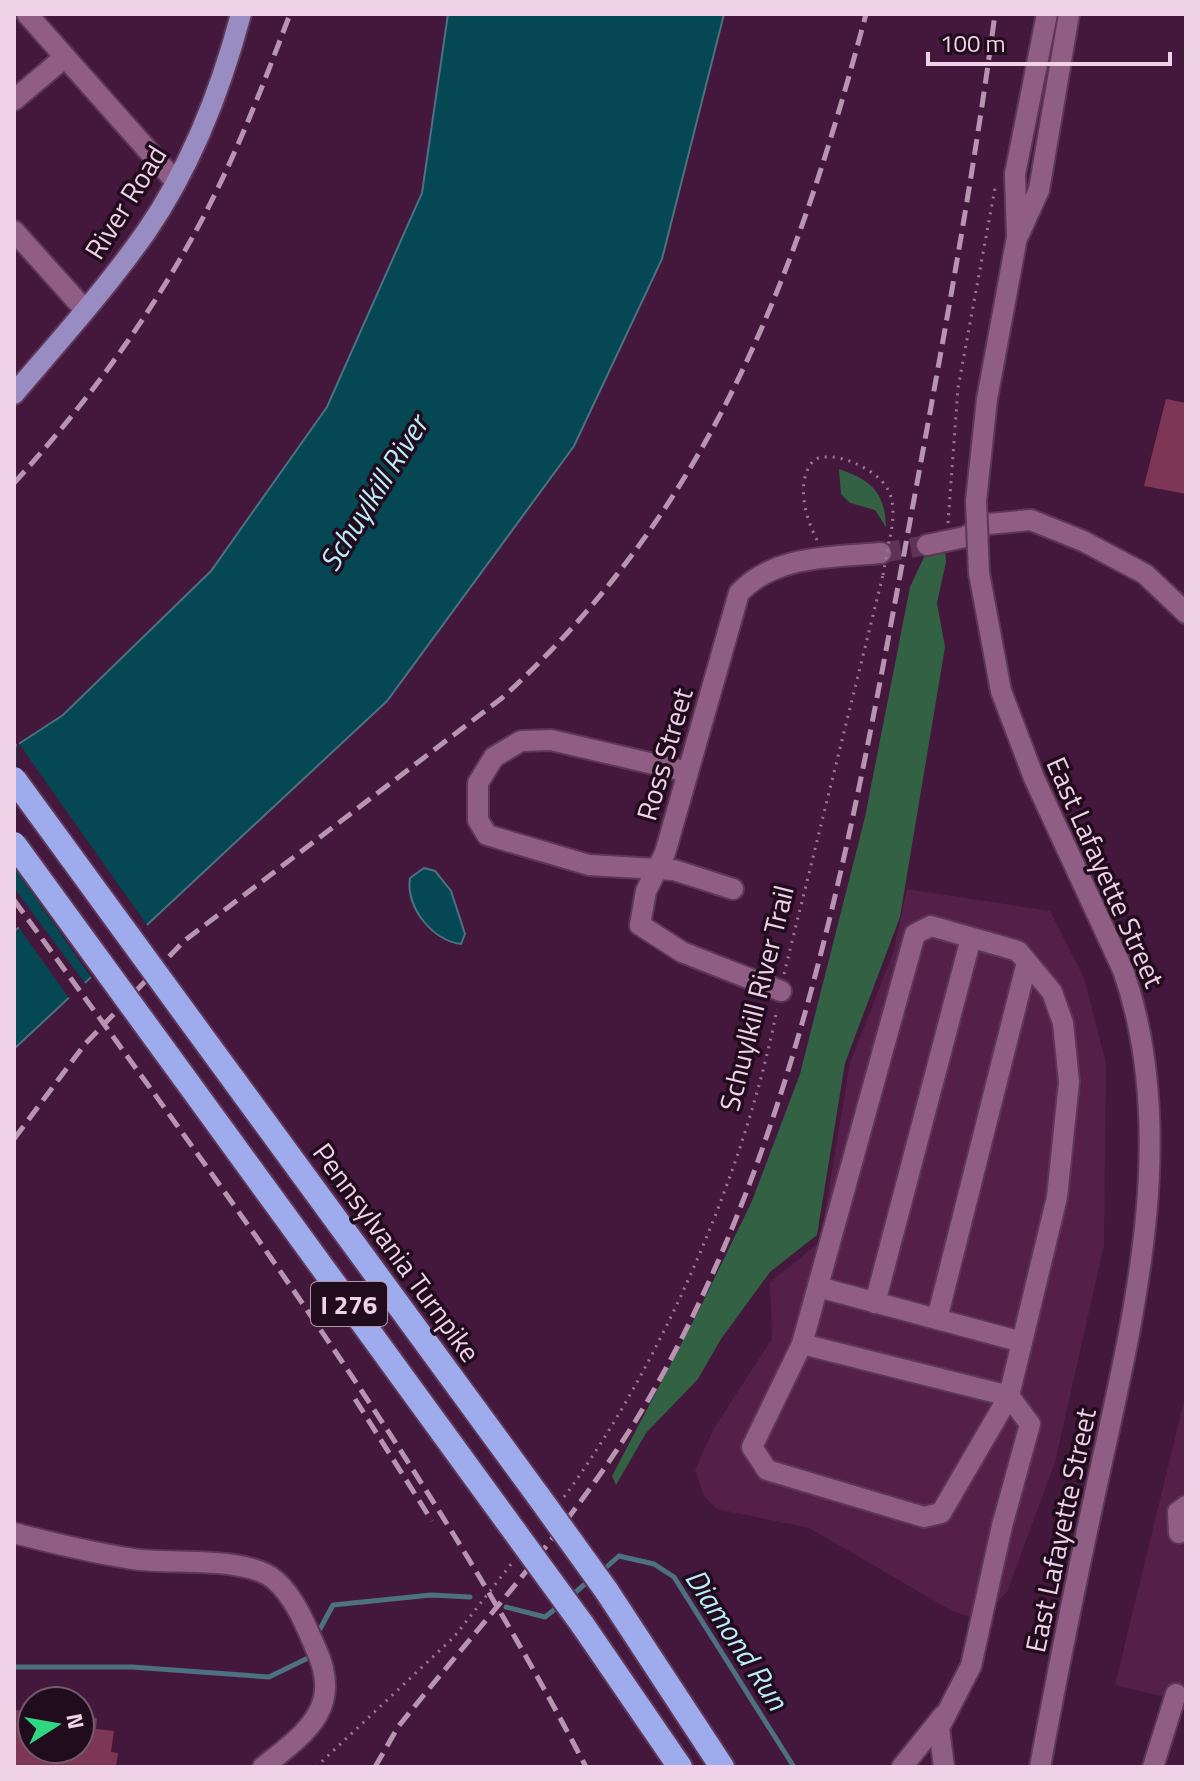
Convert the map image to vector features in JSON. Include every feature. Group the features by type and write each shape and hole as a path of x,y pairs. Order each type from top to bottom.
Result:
{"highway":[{"name":"Pennsylvania Turnpike","path":"14,779 214,1053 551,1498 606,1590 722,1767"},
{"name":"I 276","path":"14,844 582,1624 680,1767"}],"main road":[{"name":"River Road","path":"14,394 147,231 176,182 211,102 241,14"}],"street":[{"path":"27,14 176,182"},
{"name":"East Lafayette Street","path":"1040,1767 1065,1631 1134,1319 1145,1214 1148,1093 1135,1003 1123,970 1034,778 1001,691 989,645 979,573 976,501 987,399 1017,237 1015,174 1047,14"},
{"name":"East Lafayette Street","path":"1017,237 1039,190 1069,14"},
{"path":"14,100 65,57"},
{"path":"14,231 85,310"},
{"path":"927,545 948,541 988,524 1031,520 1094,546 1145,574 1186,613"},
{"name":"Ross Street","path":"781,991 682,952 640,925 646,891 665,853 739,593 763,573 829,555 885,547"},
{"path":"688,772 534,738 507,746 494,757 478,783 478,820 487,835 589,865 674,870 733,889"},
{"path":"931,926 971,938 1018,951 1052,992 1063,1023 1069,1082 1057,1197 1009,1396 941,1513 924,1517 767,1470 752,1447 802,1344 915,934 931,926"},
{"path":"875,1303 971,938"},
{"path":"937,1319 1027,962"},
{"path":"818,1287 1022,1342"},
{"path":"802,1344 1009,1396 1030,1424 1002,1526 971,1666 939,1728 944,1767"},
{"path":"1178,1533 1178,1512 1186,1506"},
{"path":"14,1533 134,1559 247,1568 274,1579 305,1625 324,1665 328,1687 323,1706 311,1726 263,1767"},
{"path":"1153,1767 1176,1694"},
{"path":"902,1767 945,1713"}],"path":[{"path":"948,541 949,469 958,388 985,241"},
{"name":"Schuylkill River Trail","path":"551,1498 598,1452 665,1329 725,1188 768,1057 781,991 883,575 892,508 888,489 882,481 837,458 819,457 806,472 803,491 813,534 829,555"},
{"path":"316,1767 454,1637 516,1558"}],"shaded area":[{"path":"839,469 860,478 874,489 883,505 886,527 875,510 850,503 841,494"},
{"path":"945,549 946,562 937,603 945,647 900,917 845,1063 817,1235 770,1272 721,1339 698,1379 646,1433 616,1485 612,1476 752,1201 800,1074 865,817 910,587 926,553"},
{"path":"907,889 1050,911 1084,978 1106,1063 1104,1245 1055,1462 1007,1592 981,1620 954,1612 809,1528 717,1509 704,1496 695,1470 714,1428 772,1339 770,1282 820,1242 850,1063 893,953"},
{"path":"1186,1393 1186,1702 1115,1685"}],"water":[{"name":"Schuylkill River","path":"448,14 724,14 662,259 574,446 387,701 14,1049 14,931 31,919 26,912 14,921 14,747 63,715 211,571 327,407 422,193"},
{"path":"424,868 435,871 451,891 465,934 461,944 431,929 417,911 412,900 410,878"}],"pier":[{"path":"17,741 149,928 93,980 14,867"},
{"path":"14,888 87,986 71,1001 17,925 26,919 17,924 14,921"}],"building":[{"path":"1166,399 1186,403 1186,494 1144,486"},
{"path":"14,1710 16,1765 96,1765 96,1729 114,1731 111,1752 118,1753 116,1767 14,1767"}],"waterway":[{"name":"Diamond Run","path":"602,1571 619,1556 654,1564 674,1577 794,1767"},
{"name":"Diamond Run","path":"571,1596 591,1579"},
{"name":"Diamond Run","path":"320,1629 333,1605 431,1595 470,1597"},
{"name":"Diamond Run","path":"506,1607 545,1617 560,1605"},
{"name":"Diamond Run","path":"14,1667 132,1667 269,1677 308,1658"}],"tunnel":[{"path":"881,553 927,545"}],"railway":[{"path":"14,483 98,382 173,271 226,172 290,14"},
{"path":"14,1139 85,1044 184,941 502,698 574,625 637,549 690,468 736,384 775,297 809,206 866,14"},
{"path":"375,1767 398,1727 531,1566 624,1439 702,1298 745,1197 781,1092 812,986 863,770 953,284 995,14"},
{"path":"14,900 242,1217 388,1431 458,1541 586,1767"},
{"path":"355,1399 432,1521"}]}
